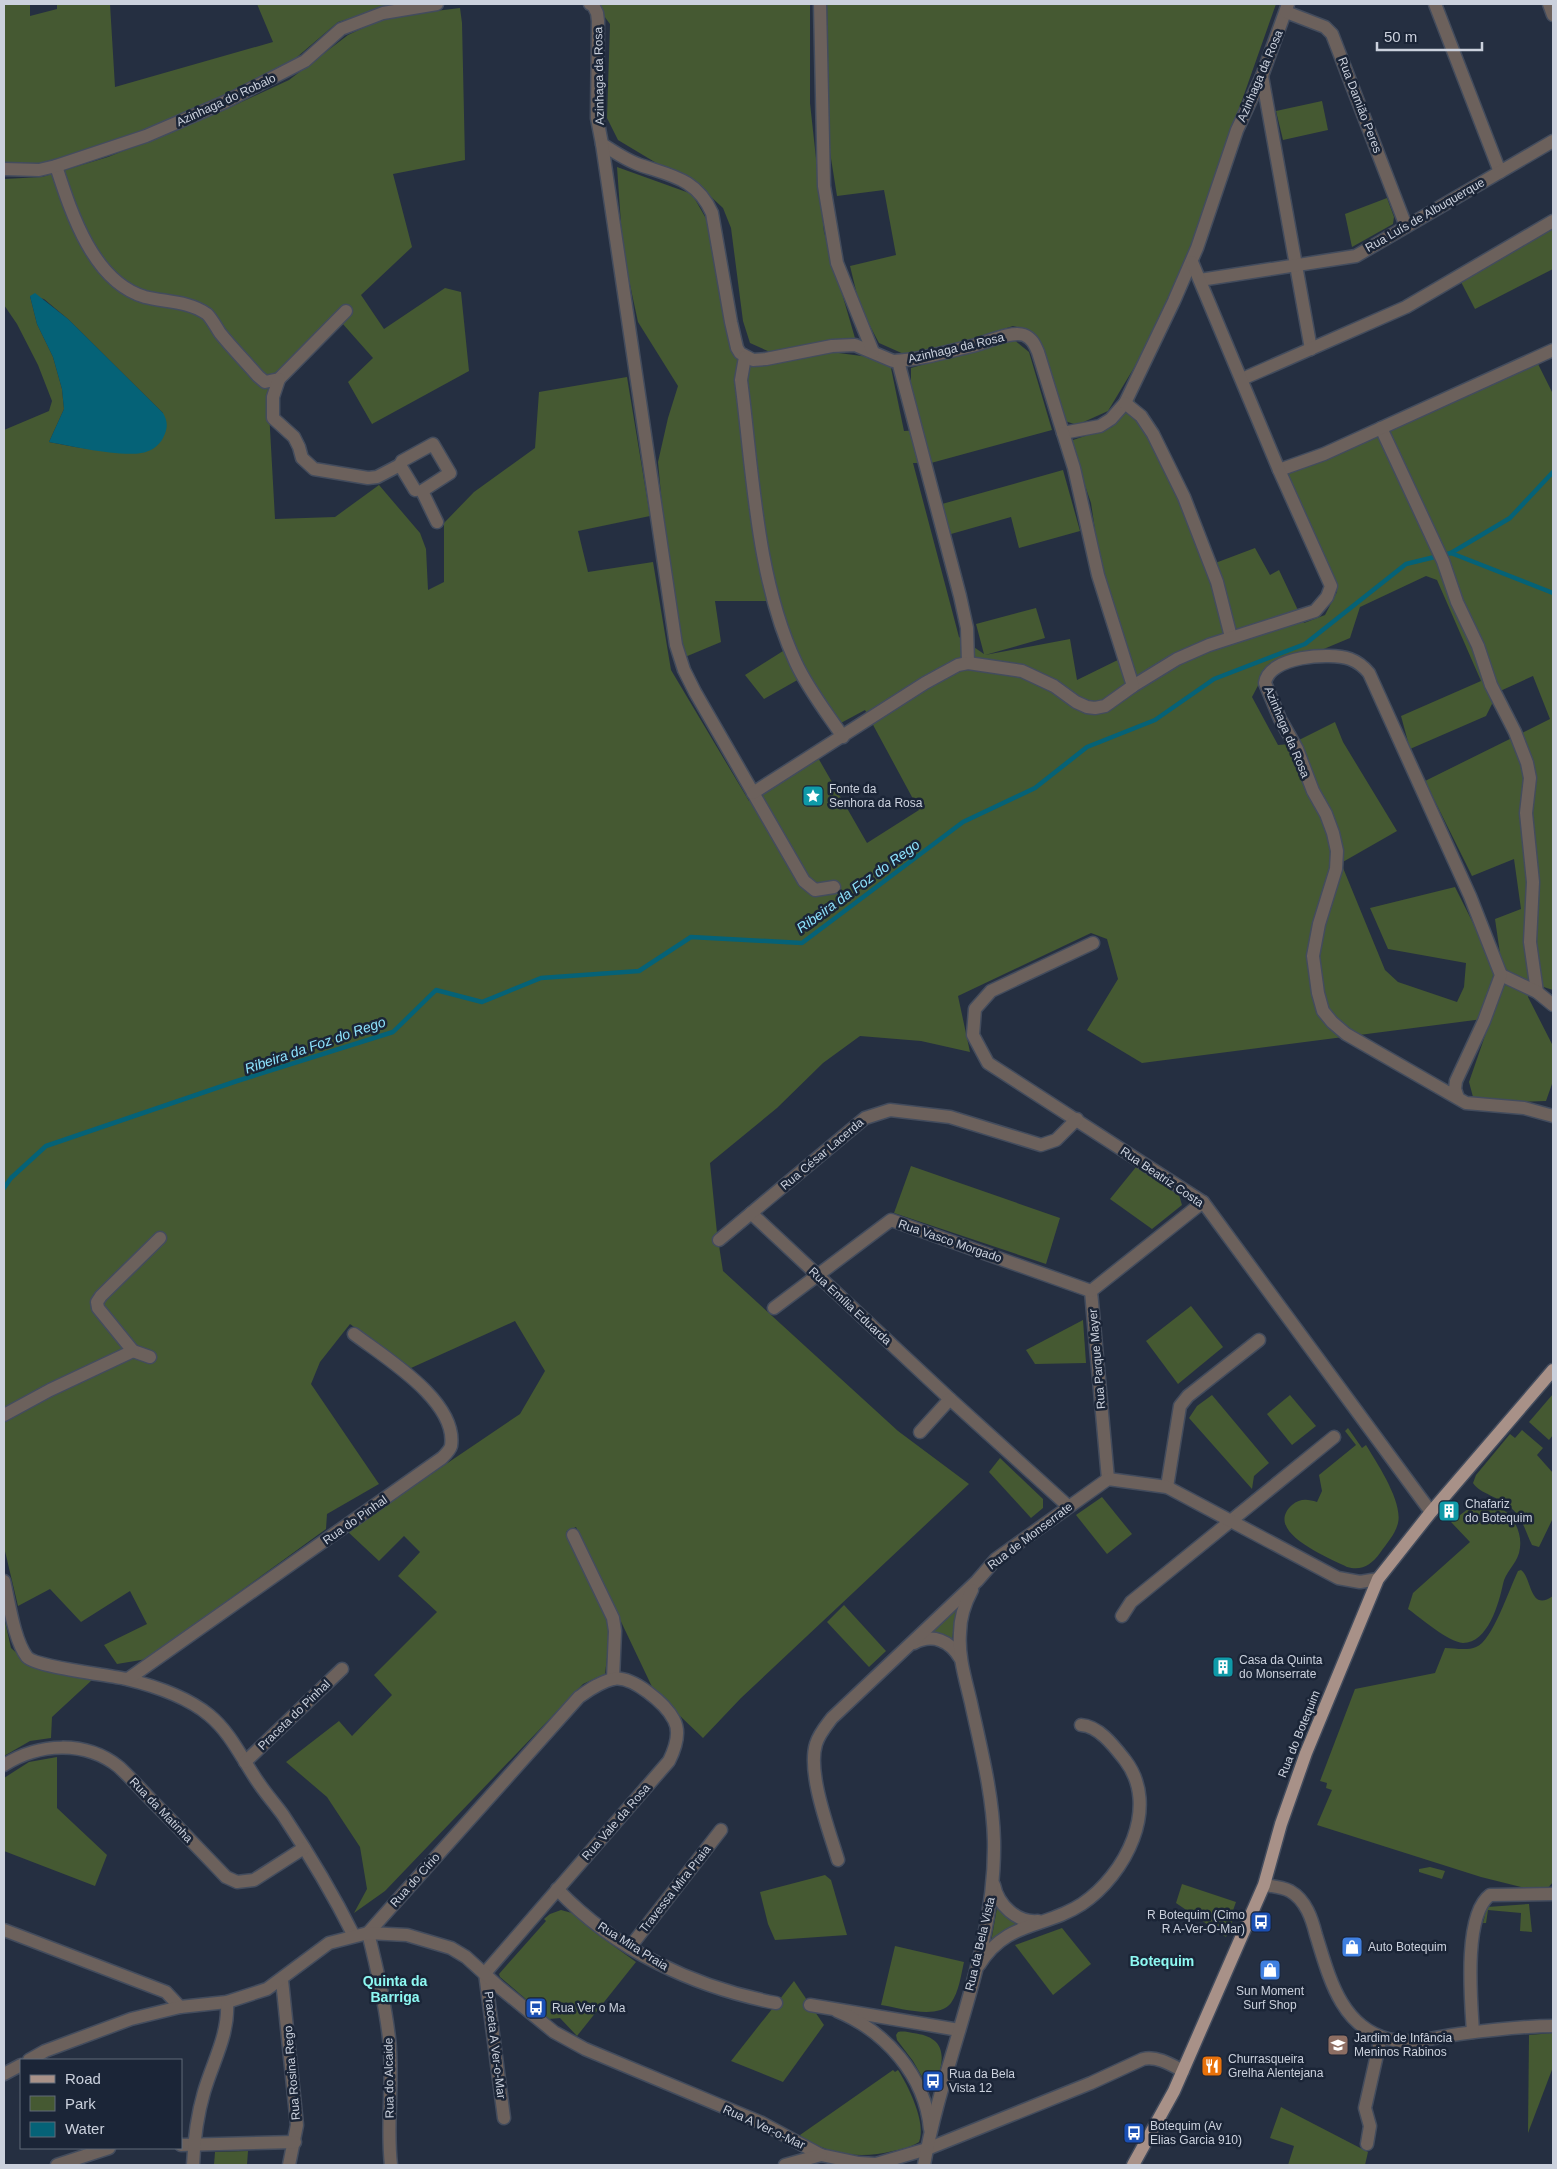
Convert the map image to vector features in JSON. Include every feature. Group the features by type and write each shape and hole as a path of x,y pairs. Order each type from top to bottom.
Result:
{"main road":[{"name":"Rua do Botequim","path":"1134,2165 1183,2071 1264,1885 1281,1824 1299,1771 1378,1580 1431,1512 1553,1370"}],"street":[{"name":"Azinhaga do Robalo","path":"4,169 39,170 146,136 234,98 305,62 341,29 383,13 437,4"},
{"name":"Azinhaga da Rosa","path":"590,4 593,5 597,12 597,118 602,144 622,157 678,178 695,188 706,201 712,214 718,241 734,339 737,348 745,357 753,360 766,359 832,346 856,345 893,361 898,361 974,345 1016,333 1025,335 1033,341 1038,352 1062,433 1100,426 1111,419 1125,402 1192,262 1223,176 1237,130 1262,76 1287,8"},
{"path":"820,4 824,186 837,263 855,312 873,352"},
{"path":"1435,4 1500,172"},
{"path":"1549,4 1553,15"},
{"name":"Rua Damião Peres","path":"1287,8 1326,27 1332,34 1406,226"},
{"path":"1262,76 1311,349"},
{"name":"Rua Luís de Albuquerque","path":"1200,280 1356,256 1553,141"},
{"path":"602,144 676,645 684,670 695,692 804,881 815,890 834,887"},
{"path":"56,166 80,229 96,260 111,278 126,290 145,297 188,306 208,315 258,376 265,382 279,379"},
{"path":"1242,379 1378,320 1423,298 1553,221"},
{"path":"753,793 925,683 958,665 968,662 1022,671 1054,686 1076,702 1095,708 1104,706 1132,686 1177,659 1231,637 1315,612 1321,606 1330,592 1329,579 1279,470 1192,262"},
{"path":"346,311 279,379 273,397 273,418 294,437 300,446 302,458 314,469 368,478 377,477 400,465 402,461 433,444 450,473 422,491 437,522"},
{"path":"1279,470 1324,454 1553,350"},
{"path":"745,357 741,380 759,522 774,598 797,665 842,737"},
{"path":"898,361 960,596 966,628 968,662"},
{"path":"1125,402 1141,416 1153,434 1184,497 1215,574 1231,637"},
{"path":"1381,428 1442,561 1456,602 1478,646 1491,685 1527,763 1530,778 1526,812 1533,882 1530,942 1537,992"},
{"path":"1062,433 1074,468 1098,575 1132,686"},
{"path":"400,465 415,490"},
{"name":"Azinhaga da Rosa","path":"1501,975 1470,896 1369,673 1356,663 1337,656 1305,657 1278,666 1266,678 1266,683 1280,718 1297,749 1313,791 1326,814 1334,833 1337,851 1336,869 1319,924 1313,956 1318,993 1323,1011 1346,1034 1466,1103 1524,1108 1553,1116"},
{"name":"Rua Beatriz Costa","path":"1093,944 991,991 975,1009 973,1035 988,1063 1203,1202 1431,1512"},
{"path":"1458,1098 1455,1089 1456,1081 1484,1021 1501,975 1537,992 1553,1005"},
{"name":"Rua César Lacerda","path":"719,1240 865,1118 875,1113 896,1111 950,1117 1041,1145 1056,1140 1077,1119"},
{"name":"Rua Parque Mayer","path":"1108,1479 1091,1291 1203,1202"},
{"name":"Rua Emília Eduarda","path":"751,1213 950,1399 1068,1506"},
{"name":"Rua Vasco Morgado","path":"774,1308 890,1220 1091,1291"},
{"path":"150,1357 133,1351 98,1308 97,1302 160,1238"},
{"name":"Rua do Pinhal","path":"128,1680 442,1458 450,1447 448,1425 437,1403 417,1383 354,1334"},
{"path":"1167,1487 1180,1406 1188,1396 1259,1340"},
{"path":"4,1415 50,1390 133,1351"},
{"path":"920,1432 950,1399"},
{"path":"1122,1616 1130,1602 1334,1437"},
{"path":"1108,1479 1167,1487 1338,1578 1360,1582 1378,1580"},
{"name":"Rua de Monserrate","path":"838,1860 814,1774 816,1743 832,1718 977,1581 996,1559 1108,1479"},
{"path":"573,1535 614,1618 614,1679"},
{"path":"4,1581 20,1643 28,1658 44,1665 128,1680 169,1692 198,1707 221,1726 326,1882 354,1936"},
{"name":"Rua da Bela Vista","path":"924,2165 930,2135 958,2030 974,1978 989,1913 993,1874 994,1841 991,1807 960,1646 961,1621 964,1608 977,1581"},
{"path":"910,1645 930,1638 940,1640 956,1651 962,1660"},
{"name":"Praceta do Pinhal","path":"245,1762 342,1669"},
{"name":"Rua Vale da Rosa","path":"485,1973 669,1761 675,1749 678,1734 675,1721 665,1708 644,1689 632,1682 626,1679 614,1679"},
{"name":"Rua do Círio","path":"368,1933 579,1697 593,1687 614,1679"},
{"path":"974,1978 984,1958 1006,1936 1027,1926 1066,1913 1096,1892 1110,1877 1129,1848 1139,1816 1139,1790 1130,1766 1102,1735 1088,1726 1081,1726"},
{"name":"Rua da Matinha","path":"4,1765 25,1753 49,1747 79,1749 108,1760 127,1775 226,1878 237,1882 254,1880 304,1848"},
{"name":"Travessa Mira Praia","path":"630,1947 721,1830"},
{"path":"993,1874 999,1898 1011,1912 1025,1920 1046,1920"},
{"path":"1264,1885 1291,1892 1301,1900 1311,1918 1327,1969 1341,2002 1358,2024 1381,2037 1391,2040 1413,2040 1527,2026 1553,2026"},
{"name":"Rua Mira Praia","path":"558,1889 591,1920 657,1964 689,1979 736,1994 776,2003"},
{"path":"1473,2032 1471,1952 1480,1905 1490,1894 1553,1894"},
{"path":"4,1930 166,1992 180,2007"},
{"path":"31,2059 45,2051 131,2019 180,2007 227,2002 267,1989 282,1980 329,1943 368,1933"},
{"name":"Rua A Ver-o-Mar","path":"368,1933 407,1935 451,1948 466,1957 554,2032 585,2049 762,2123 821,2155 860,2163 876,2165 927,2148 1091,2083 1150,2057 1183,2071"},
{"name":"Rua do Alcaide","path":"368,1933 379,1976 389,2039 389,2146 391,2165"},
{"name":"Praceta A Ver-o-Mar","path":"485,1973 504,2118"},
{"name":"Rua Rosina Rego","path":"282,1980 297,2125 289,2165"},
{"path":"193,2165 188,2145 203,2094 224,2036 228,2015 227,2002"},
{"path":"810,2005 958,2030"},
{"path":"837,2011 855,2018 871,2029 889,2045 903,2062 925,2101 930,2135"},
{"path":"1367,2144 1370,2126 1365,2108 1381,2037"},
{"path":"4,2074 20,2066"},
{"path":"188,2145 294,2142"},
{"path":"57,2165 106,2149"},
{"path":"786,2165 821,2155"}],"green space":[{"path":"4,4 30,4 30,16 57,9 57,4 110,4 115,87 273,42 257,4 399,4 338,22 283,69 147,131 41,164 4,165"},
{"path":"595,4 810,4 810,103 824,232 855,338 770,352 750,343 743,321 731,228 723,208 695,182 658,164 618,140 607,118 610,24"},
{"path":"827,4 1276,4 1234,123 1202,226 1138,361 1108,411 1077,425 1065,421 1028,330 1013,326 936,350 906,355 879,343 860,307 850,266 896,255 884,190 837,196 829,146"},
{"path":"460,8 462,23 465,160 393,174 412,247 361,295 384,329 445,288 461,292 469,371 372,424 348,382 373,358 342,323 268,393 275,519 335,517 379,485 420,533 426,549 428,590 444,582 444,523 474,492 535,448 539,392 627,377 650,516 578,531 588,572 653,562 671,670 749,801 817,756 867,843 919,810 865,710 839,724 808,674 764,699 745,675 791,646 777,601 715,601 721,642 685,657 673,623 658,462 668,418 678,386 638,322 623,252 617,167 692,194 712,229 743,352 764,362 831,352 877,358 891,368 904,431 923,430 911,395 911,368 1013,339 1029,352 1052,430 931,463 913,463 959,637 984,654 976,624 1036,608 1045,638 985,655 1070,639 1077,680 1128,655 1101,570 1091,503 1070,441 1112,427 1132,395 1210,565 1255,548 1270,575 1279,570 1304,623 1325,615 1337,592 1284,474 1538,364 1553,394 1553,990 1528,982 1528,997 1553,1046 1553,1081 1546,1101 1492,1103 1473,1097 1469,1082 1504,981 1495,919 1521,909 1514,859 1472,876 1425,781 1550,719 1533,676 1498,692 1486,716 1410,749 1401,716 1481,681 1437,580 1426,576 1360,607 1350,638 1264,674 1252,697 1278,745 1291,744 1335,722 1343,742 1397,831 1341,863 1385,970 1398,982 1457,1002 1464,987 1466,963 1388,949 1370,908 1455,887 1495,967 1483,1019 1142,1063 1087,1030 1118,979 1107,939 1091,933 958,996 970,1052 921,1041 860,1036 823,1063 777,1108 710,1163 723,1271 898,1431 969,1484 741,1698 703,1738 654,1691 576,1527 566,1532 611,1625 605,1674 583,1684 385,1891 354,1913 367,1889 360,1847 327,1797 286,1762 339,1721 352,1736 392,1695 374,1675 437,1612 398,1576 420,1552 404,1536 379,1561 347,1531 520,1414 545,1371 515,1321 411,1368 350,1324 320,1362 311,1384 379,1484 327,1514 326,1529 147,1659 117,1664 104,1645 147,1624 130,1591 81,1622 50,1589 18,1606 4,1547 4,430 49,411 52,401 38,365 17,324 4,305 4,179 42,177 108,157 220,112 289,80 348,35 386,17","holes":["30,296 44,299 68,319 163,413 121,453 49,442 64,409 62,389 53,357 37,324"]},
{"path":"1322,101 1328,130 1283,140 1276,111"},
{"path":"1387,198 1394,217 1393,224 1352,247 1345,214"},
{"path":"1553,225 1553,269 1475,309 1460,280"},
{"path":"1063,470 1080,531 1019,548 1011,517 951,534 942,504"},
{"path":"911,1166 1060,1218 1046,1264 894,1213"},
{"path":"1136,1167 1179,1195 1182,1205 1152,1229 1110,1199"},
{"path":"1191,1306 1223,1347 1178,1384 1146,1341"},
{"path":"1083,1320 1086,1363 1035,1364 1026,1350"},
{"path":"1553,1394 1553,1435 1549,1440 1529,1422"},
{"path":"1212,1395 1269,1463 1254,1476 1252,1489 1189,1418 1197,1406"},
{"path":"1290,1395 1316,1426 1292,1445 1267,1414"},
{"path":"1348,1428 1362,1448 1366,1445 1388,1483 1399,1514 1395,1531 1380,1553 1370,1564 1357,1568 1347,1567 1302,1543 1286,1525 1285,1515 1292,1505 1298,1501 1310,1500 1317,1502 1322,1491 1319,1475 1356,1445 1345,1431"},
{"path":"1522,1430 1543,1448 1537,1455 1553,1473 1553,1518 1539,1547 1532,1545 1521,1520 1514,1511 1506,1504 1480,1490 1473,1483 1476,1475 1510,1434 1515,1438"},
{"path":"1000,1458 1043,1499 1043,1508 1031,1518 989,1472"},
{"path":"1102,1497 1132,1534 1107,1554 1076,1515"},
{"path":"1477,1502 1487,1502 1504,1510 1516,1525 1520,1544 1518,1557 1504,1580 1499,1601 1491,1621 1479,1636 1472,1641 1463,1643 1450,1639 1408,1609 1413,1593 1470,1542 1451,1522"},
{"path":"1521,1570 1525,1574 1535,1597 1539,1600 1545,1600 1553,1596 1553,1882 1547,1889 1525,1888 1481,1877 1317,1825 1332,1790 1326,1788 1327,1783 1320,1781 1355,1689 1435,1673 1445,1648 1469,1649 1482,1643 1500,1613 1518,1571"},
{"path":"844,1605 886,1651 869,1667 827,1622"},
{"path":"957,1609 952,1639 943,1634 933,1632"},
{"path":"4,1617 11,1648 31,1666 92,1680 52,1717 51,1738 30,1741 4,1756"},
{"path":"57,1757 57,1808 107,1855 95,1886 4,1851 4,1778 29,1762"},
{"path":"1430,1867 1445,1871 1442,1879 1419,1872 1419,1869"},
{"path":"825,1875 831,1880 847,1935 775,1940 768,1924 760,1892"},
{"path":"1182,1884 1236,1902 1230,1919 1233,1920 1226,1937 1176,1903"},
{"path":"1529,1904 1532,1932 1520,1931 1521,1913 1488,1910 1486,1923 1483,1923 1487,1907"},
{"path":"997,1908 1006,1917 1017,1923 991,1942"},
{"path":"561,1910 572,1913 636,1962 577,2036 560,2018 549,2019 500,1977 499,1974 546,1921 544,1919 550,1914"},
{"path":"1062,1928 1091,1964 1053,1995 1015,1945"},
{"path":"895,1946 964,1962 958,1989 951,2003 945,2008 928,2012 881,2005"},
{"path":"794,1981 824,2025 783,2082 731,2061"},
{"path":"898,2032 921,2034 937,2044 942,2055 942,2062 936,2084 933,2088 928,2087 913,2061 897,2040 896,2035"},
{"path":"1553,2033 1553,2067 1528,2133 1529,2035"},
{"path":"893,2070 895,2072 898,2070 907,2085 919,2115 921,2134 919,2142 910,2147 893,2151 858,2155 836,2152 814,2144 800,2135"},
{"path":"1281,2107 1368,2152 1365,2165 1288,2165 1294,2146 1270,2138"},
{"path":"248,2151 247,2165 214,2165 215,2152"}],"water":[{"path":"35,293 68,319 163,413 167,422 167,428 157,446 144,452 121,454 49,442 64,409 62,389 53,357 37,324 30,296"}],"waterway":[{"path":"1451,553 1510,518 1553,472"},
{"name":"Ribeira da Foz do Rego","path":"4,1188 11,1178 46,1146 237,1081 393,1032 436,990 482,1002 541,978 639,971 691,937 802,943 963,822 1035,788 1087,747 1155,720 1214,679 1305,644 1406,564 1451,553 1553,593"}],"place":[{"name":"Fonte da Senhora da Rosa","path":"813,796"},
{"name":"Chafariz do Botequim","path":"1449,1511"},
{"name":"Casa da Quinta do Monserrate","path":"1223,1667"},
{"name":"R Botequim (Cimo R A-Ver-O-Mar)","path":"1261,1922"},
{"name":"Auto Botequim","path":"1352,1947"},
{"name":"Sun Moment Surf Shop","path":"1270,1970"},
{"name":"Rua Ver o Ma","path":"536,2008"},
{"name":"Jardim de Infância Meninos Rabinos","path":"1338,2045"},
{"name":"Churrasqueira Grelha Alentejana","path":"1212,2066"},
{"name":"Rua da Bela Vista 12","path":"933,2081"},
{"name":"Botequim (Av Elias Garcia 910)","path":"1134,2133"}],"district":[{"name":"Botequim","path":"1162,1961"},
{"name":"Quinta da Barriga","path":"395,1989"}]}
